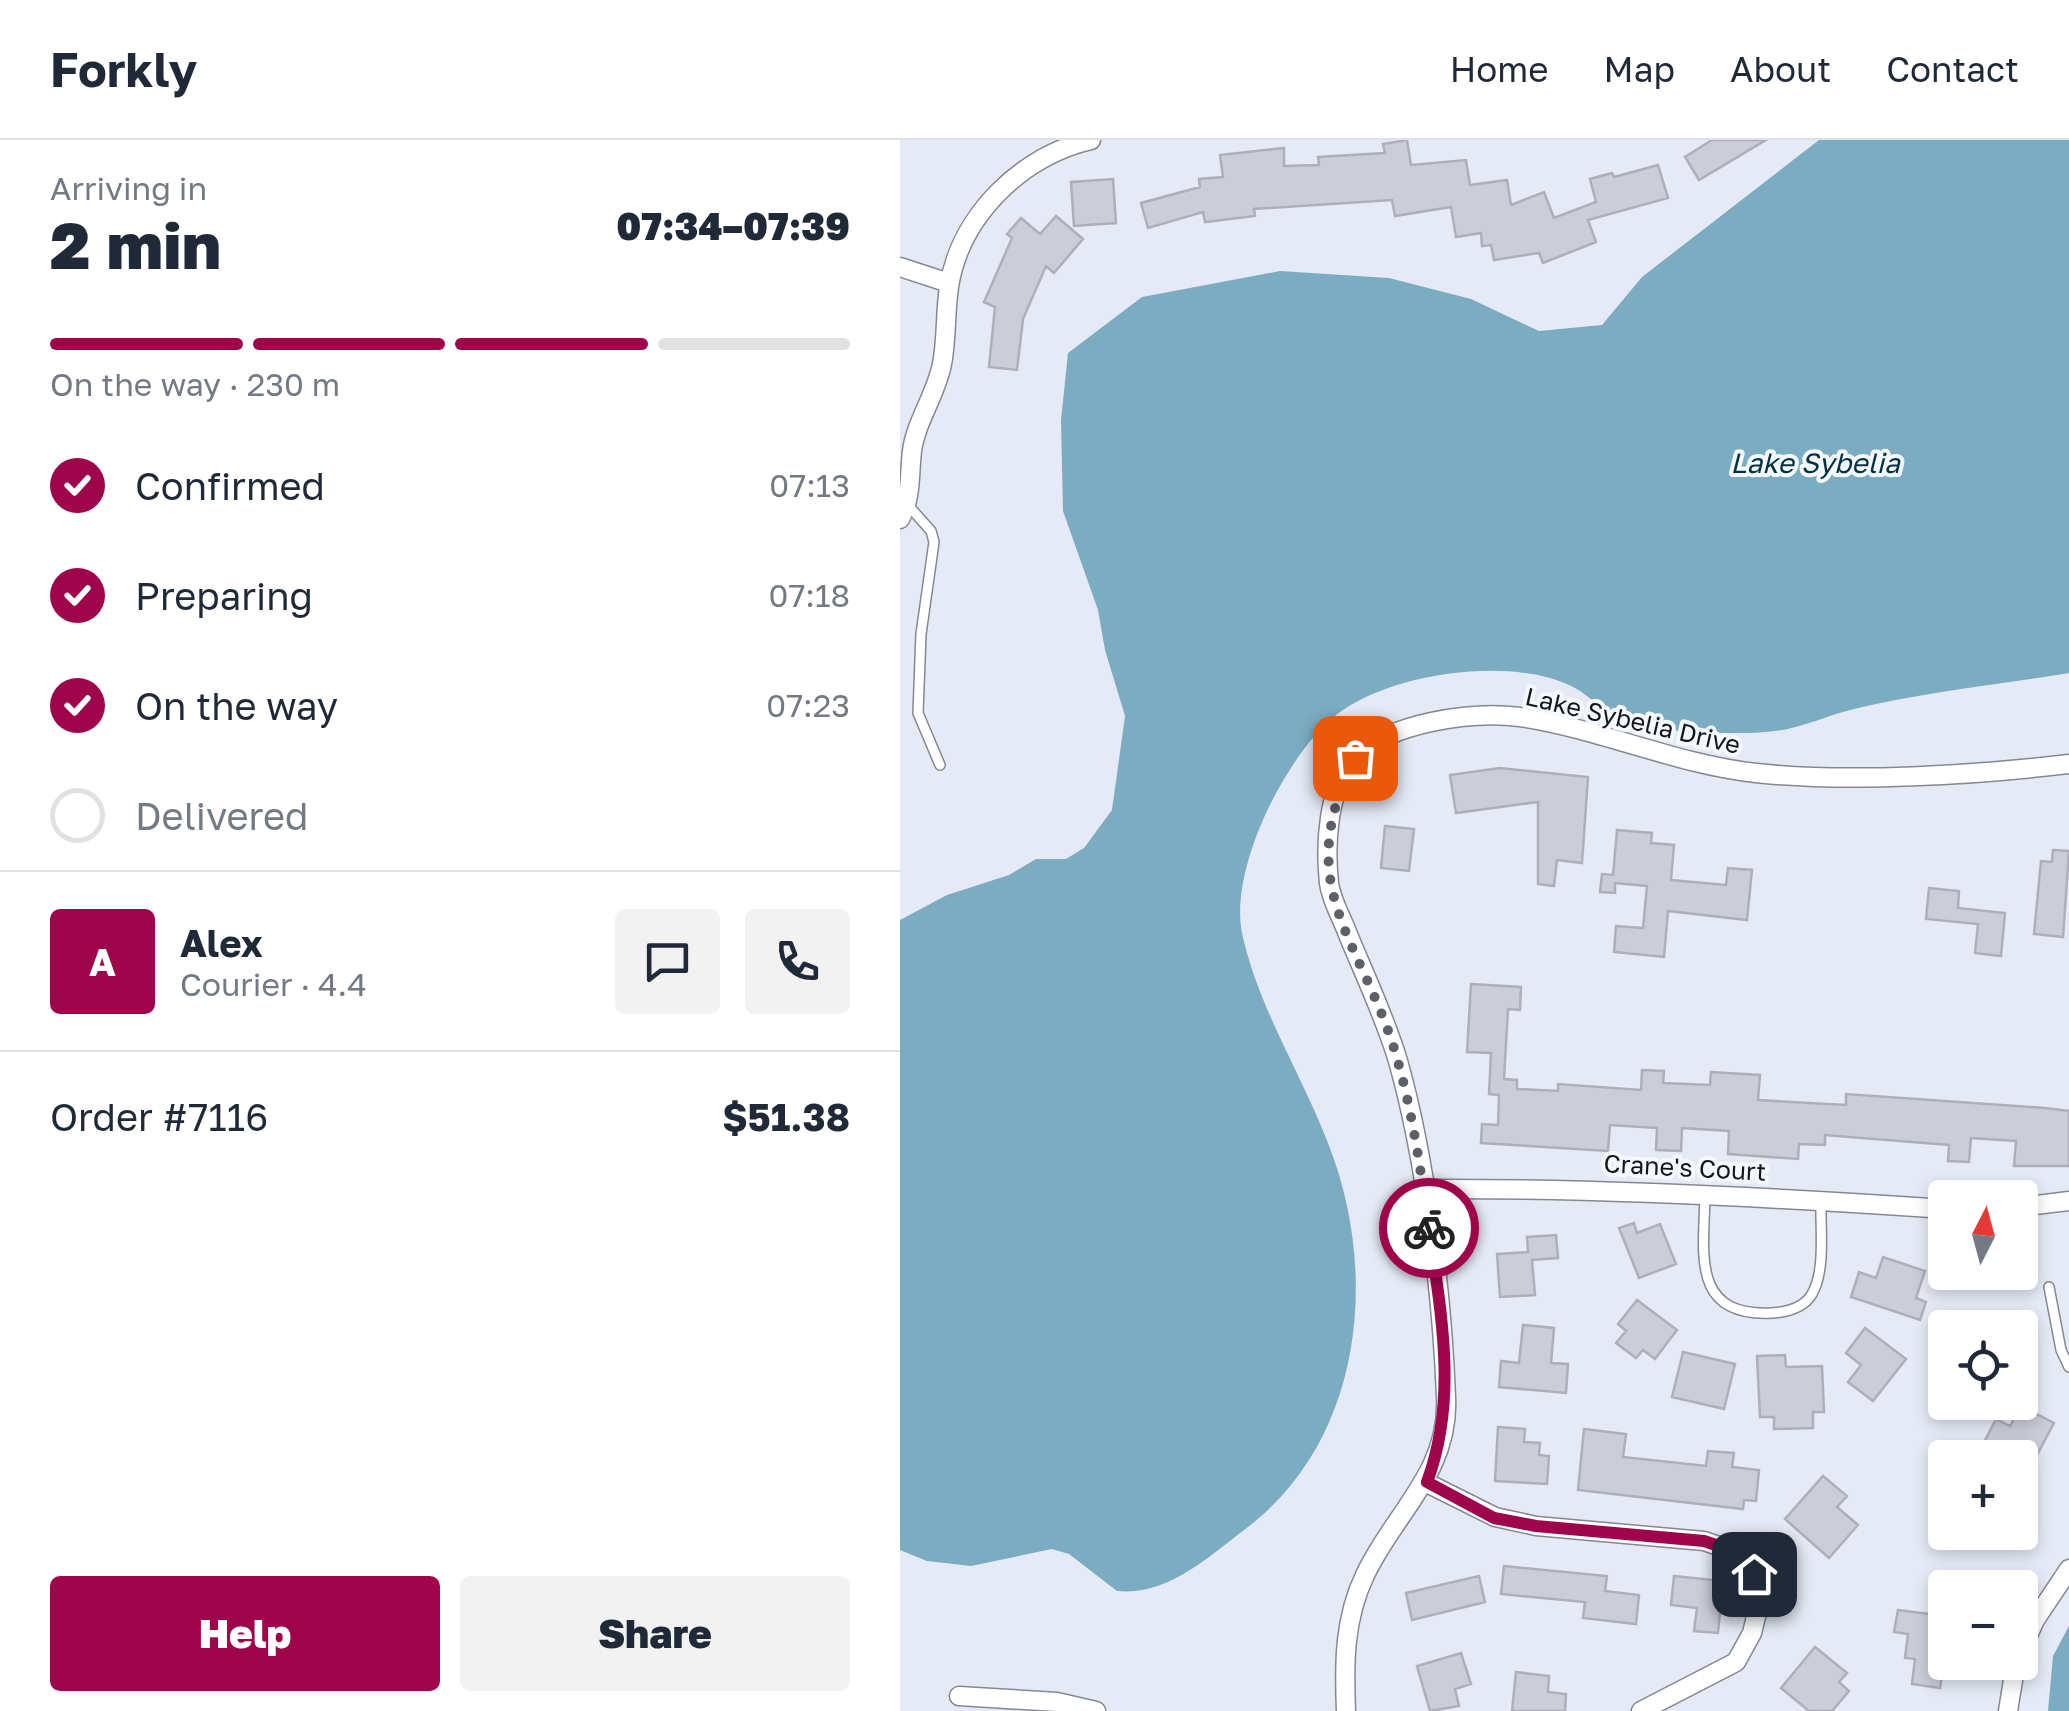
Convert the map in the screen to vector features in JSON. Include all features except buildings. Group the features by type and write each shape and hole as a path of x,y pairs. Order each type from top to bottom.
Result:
{"street":[{"path":"903,511 912,450 943,361 949,283 964,245 996,191 1035,162 1092,140"},
{"path":"900,268 949,283"},
{"name":"Lake Sybelia Drive","path":"1346,1711 1344,1652 1353,1606 1366,1572 1427,1482 1441,1446 1447,1404 1442,1322 1423,1189 1398,1061 1329,889 1326,837 1340,789 1355,758 1403,729 1480,715 1522,718 1718,769 1798,777 2069,764"},
{"name":"Crane's Court","path":"1423,1189 1582,1188 1822,1198 1928,1207"},
{"path":"2038,1205 2069,1201"},
{"path":"1427,1482 1494,1518 1536,1526 1704,1541 1740,1553 1754,1574 1759,1604 1752,1633 1736,1662 1641,1711"},
{"path":"2038,1622 2069,1568"},
{"path":"2008,1711 2013,1680"},
{"path":"960,1696 1056,1702 1096,1711"}],"lane":[{"path":"903,511 931,531 934,542 920,634 918,713 940,766"},
{"path":"1705,1194 1704,1271 1712,1292 1722,1304 1772,1313 1799,1308 1812,1294 1822,1198"},
{"path":"2049,1287 2061,1350 2069,1367"}],"water":[{"name":"Lake Sybelia","path":"1819,140 2069,140 2069,673 1907,698 1795,727 1759,732 1707,733 1629,726 1571,686 1516,672 1484,671 1418,679 1359,700 1336,715 1298,757 1265,815 1244,877 1240,907 1242,933 1258,987 1328,1143 1344,1194 1354,1246 1356,1300 1350,1353 1337,1403 1315,1451 1284,1493 1244,1530 1201,1563 1153,1588 1117,1591 1069,1554 1052,1549 971,1566 927,1561 900,1550 900,920 947,895 1009,875 1036,859 1066,859 1084,848 1112,810 1125,716 1105,650 1098,610 1063,511 1061,420 1068,353 1142,297 1280,271 1389,278 1471,299 1539,331 1602,325 1642,277"},
{"path":"2069,1626 2069,1711 2048,1711 2053,1656"}],"way so far":[{"path":"1355,758 1340,789 1326,837 1329,889 1398,1061 1429,1228"}],"route":[{"path":"1429,1228 1442,1322 1447,1404 1441,1446 1427,1482 1494,1518 1536,1526 1704,1541 1740,1553 1754,1574"}]}
